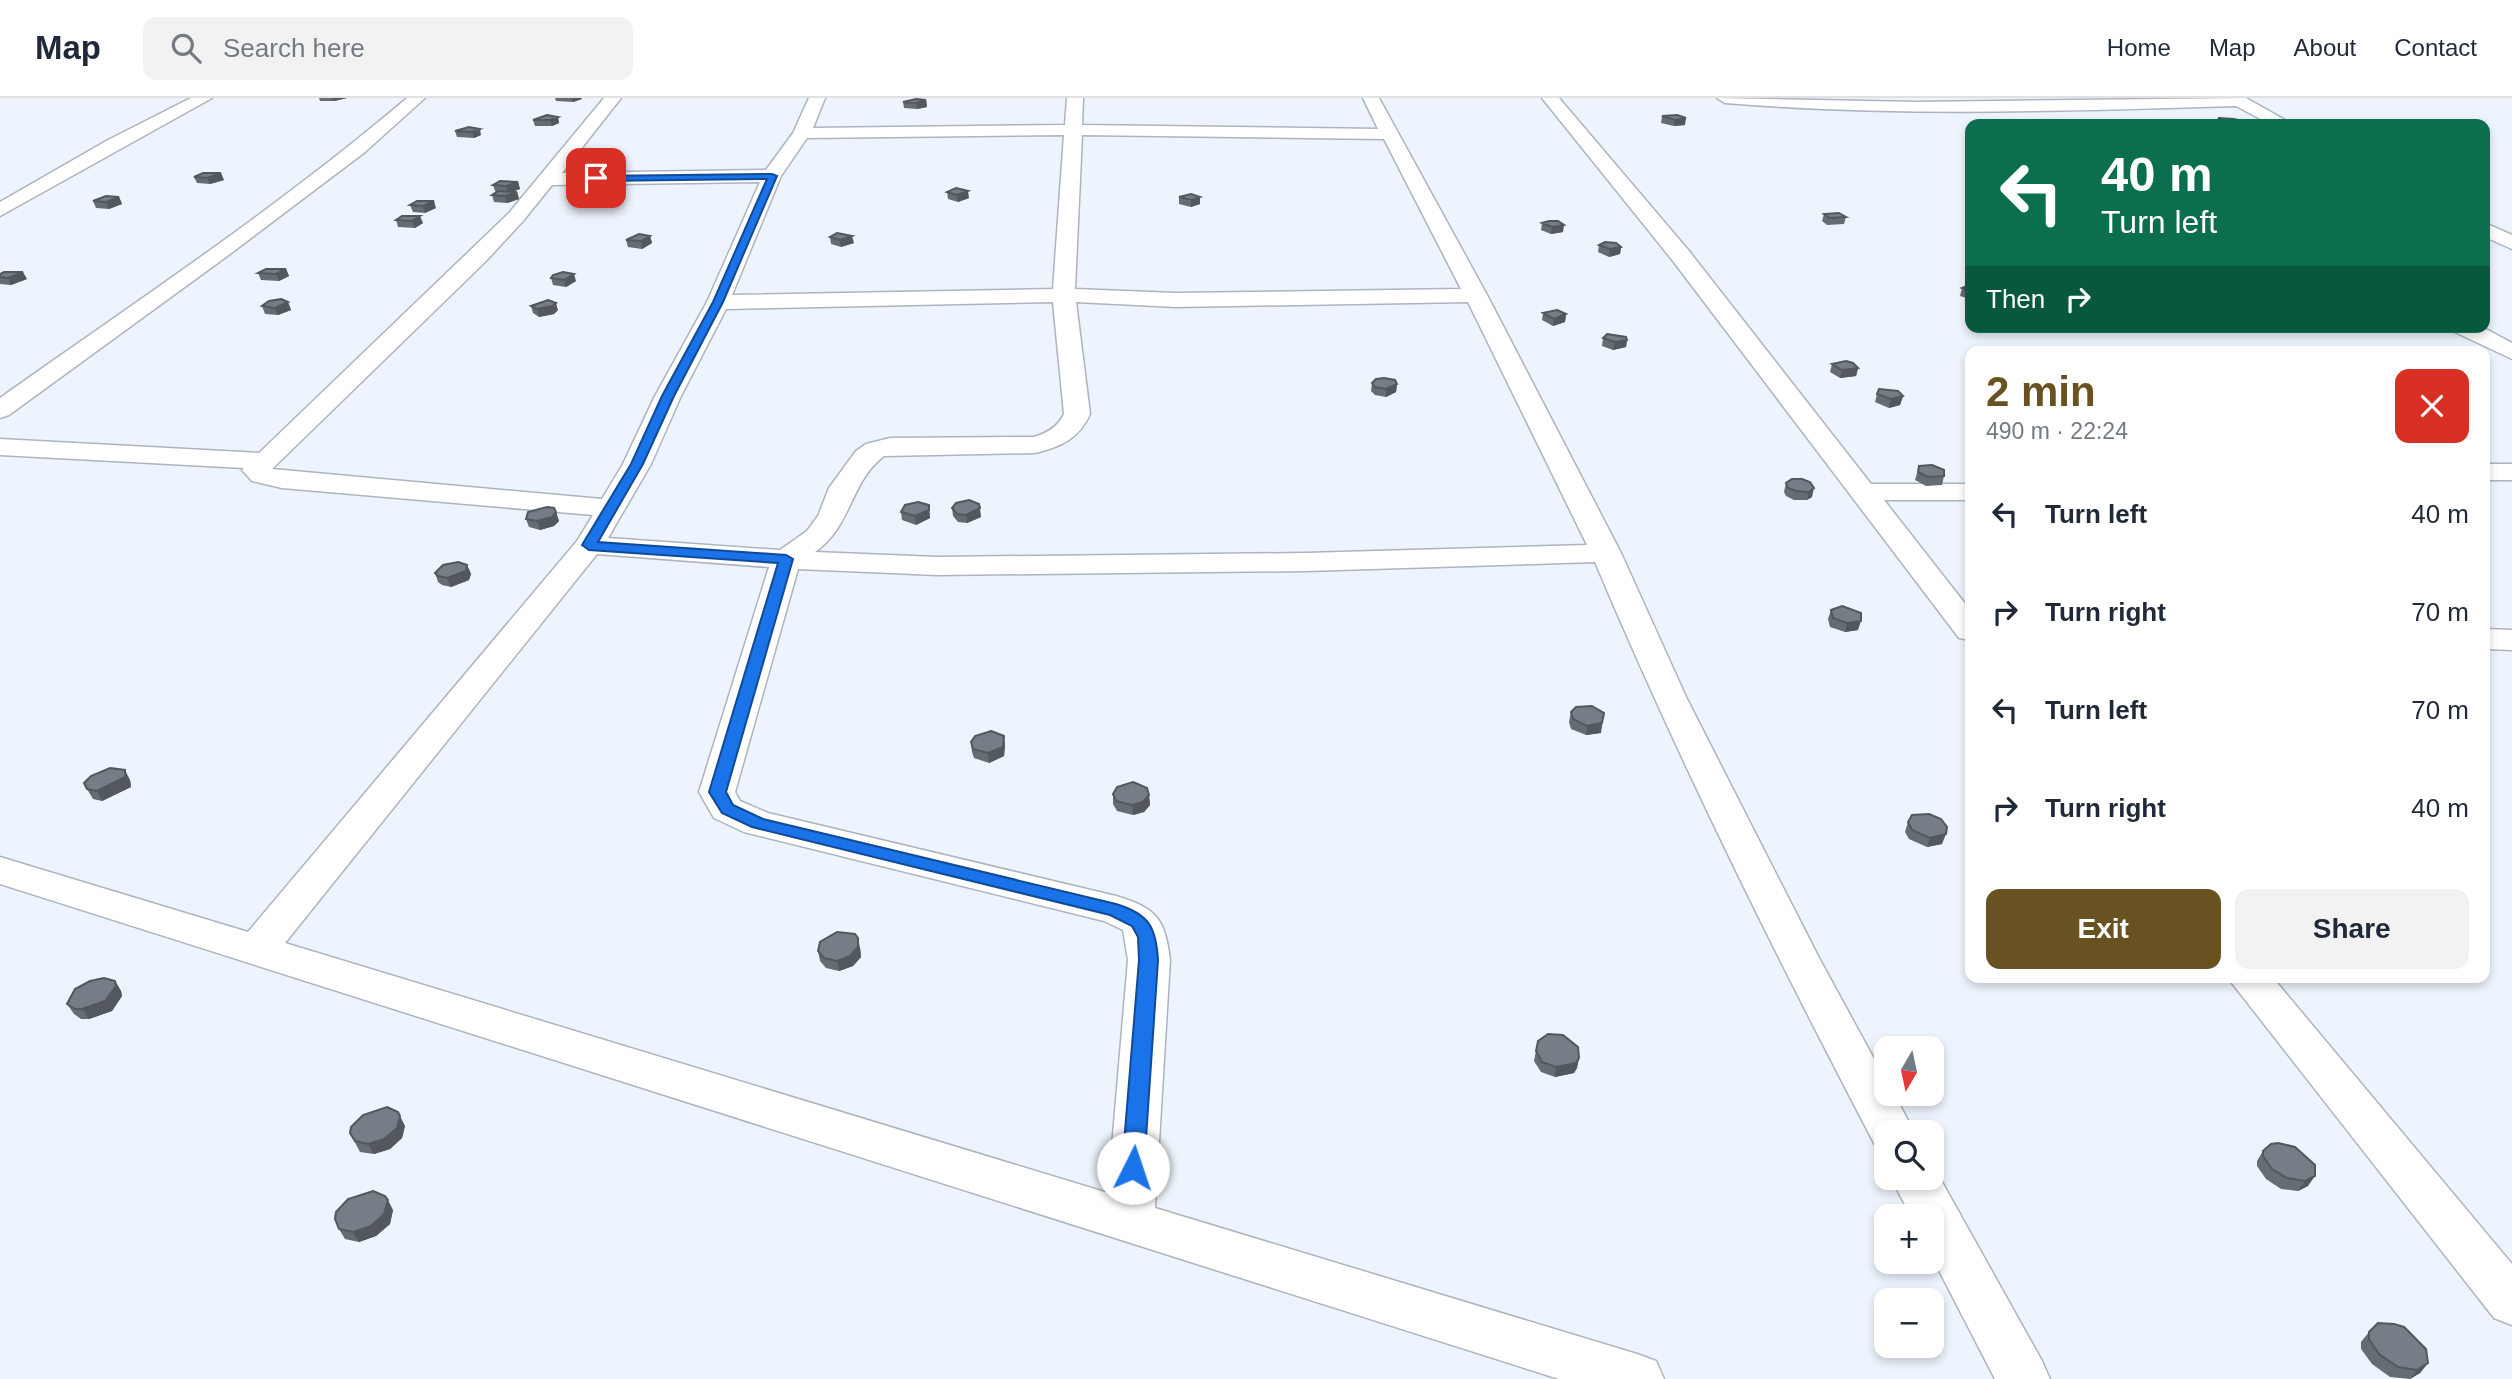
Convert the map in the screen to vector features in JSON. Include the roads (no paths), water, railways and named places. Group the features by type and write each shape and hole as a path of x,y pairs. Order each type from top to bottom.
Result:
{"street":[{"path":"0,210 114,144 204,98"},
{"path":"0,410 223,250 359,148 416,98"},
{"path":"612,98 516,217 356,376 256,470 262,475 282,480 613,508"},
{"path":"257,948 589,545 613,508 718,302 772,176 802,133 817,98"},
{"path":"1371,98 1476,295 1606,553 1682,724 1797,956 1885,1120"},
{"path":"1550,98 1681,256 1965,625"},
{"path":"1725,98 1822,106 1965,108 2235,99 2273,119"},
{"path":"1965,108 1991,119"},
{"path":"802,133 1075,114 1390,134"},
{"path":"1075,114 1065,295 1077,414 1073,425 1054,440 1035,445 919,445 875,450 844,488 832,518 817,537 786,559 717,792 727,809 758,823 1116,910 1139,921 1147,937 1149,960 1130,1220"},
{"path":"546,179 772,176"},
{"path":"2490,232 2512,243"},
{"path":"718,302 1065,295 1176,300 1476,295"},
{"path":"2475,333 2512,352"},
{"path":"0,447 264,461"},
{"path":"2490,472 2512,472"},
{"path":"1862,492 1965,492"},
{"path":"589,545 786,559 937,566 1307,562 1606,553"},
{"path":"2490,639 2512,640"},
{"path":"0,870 1637,1379"},
{"path":"2253,983 2512,1302"},
{"path":"1921,1190 2023,1379"}]}
